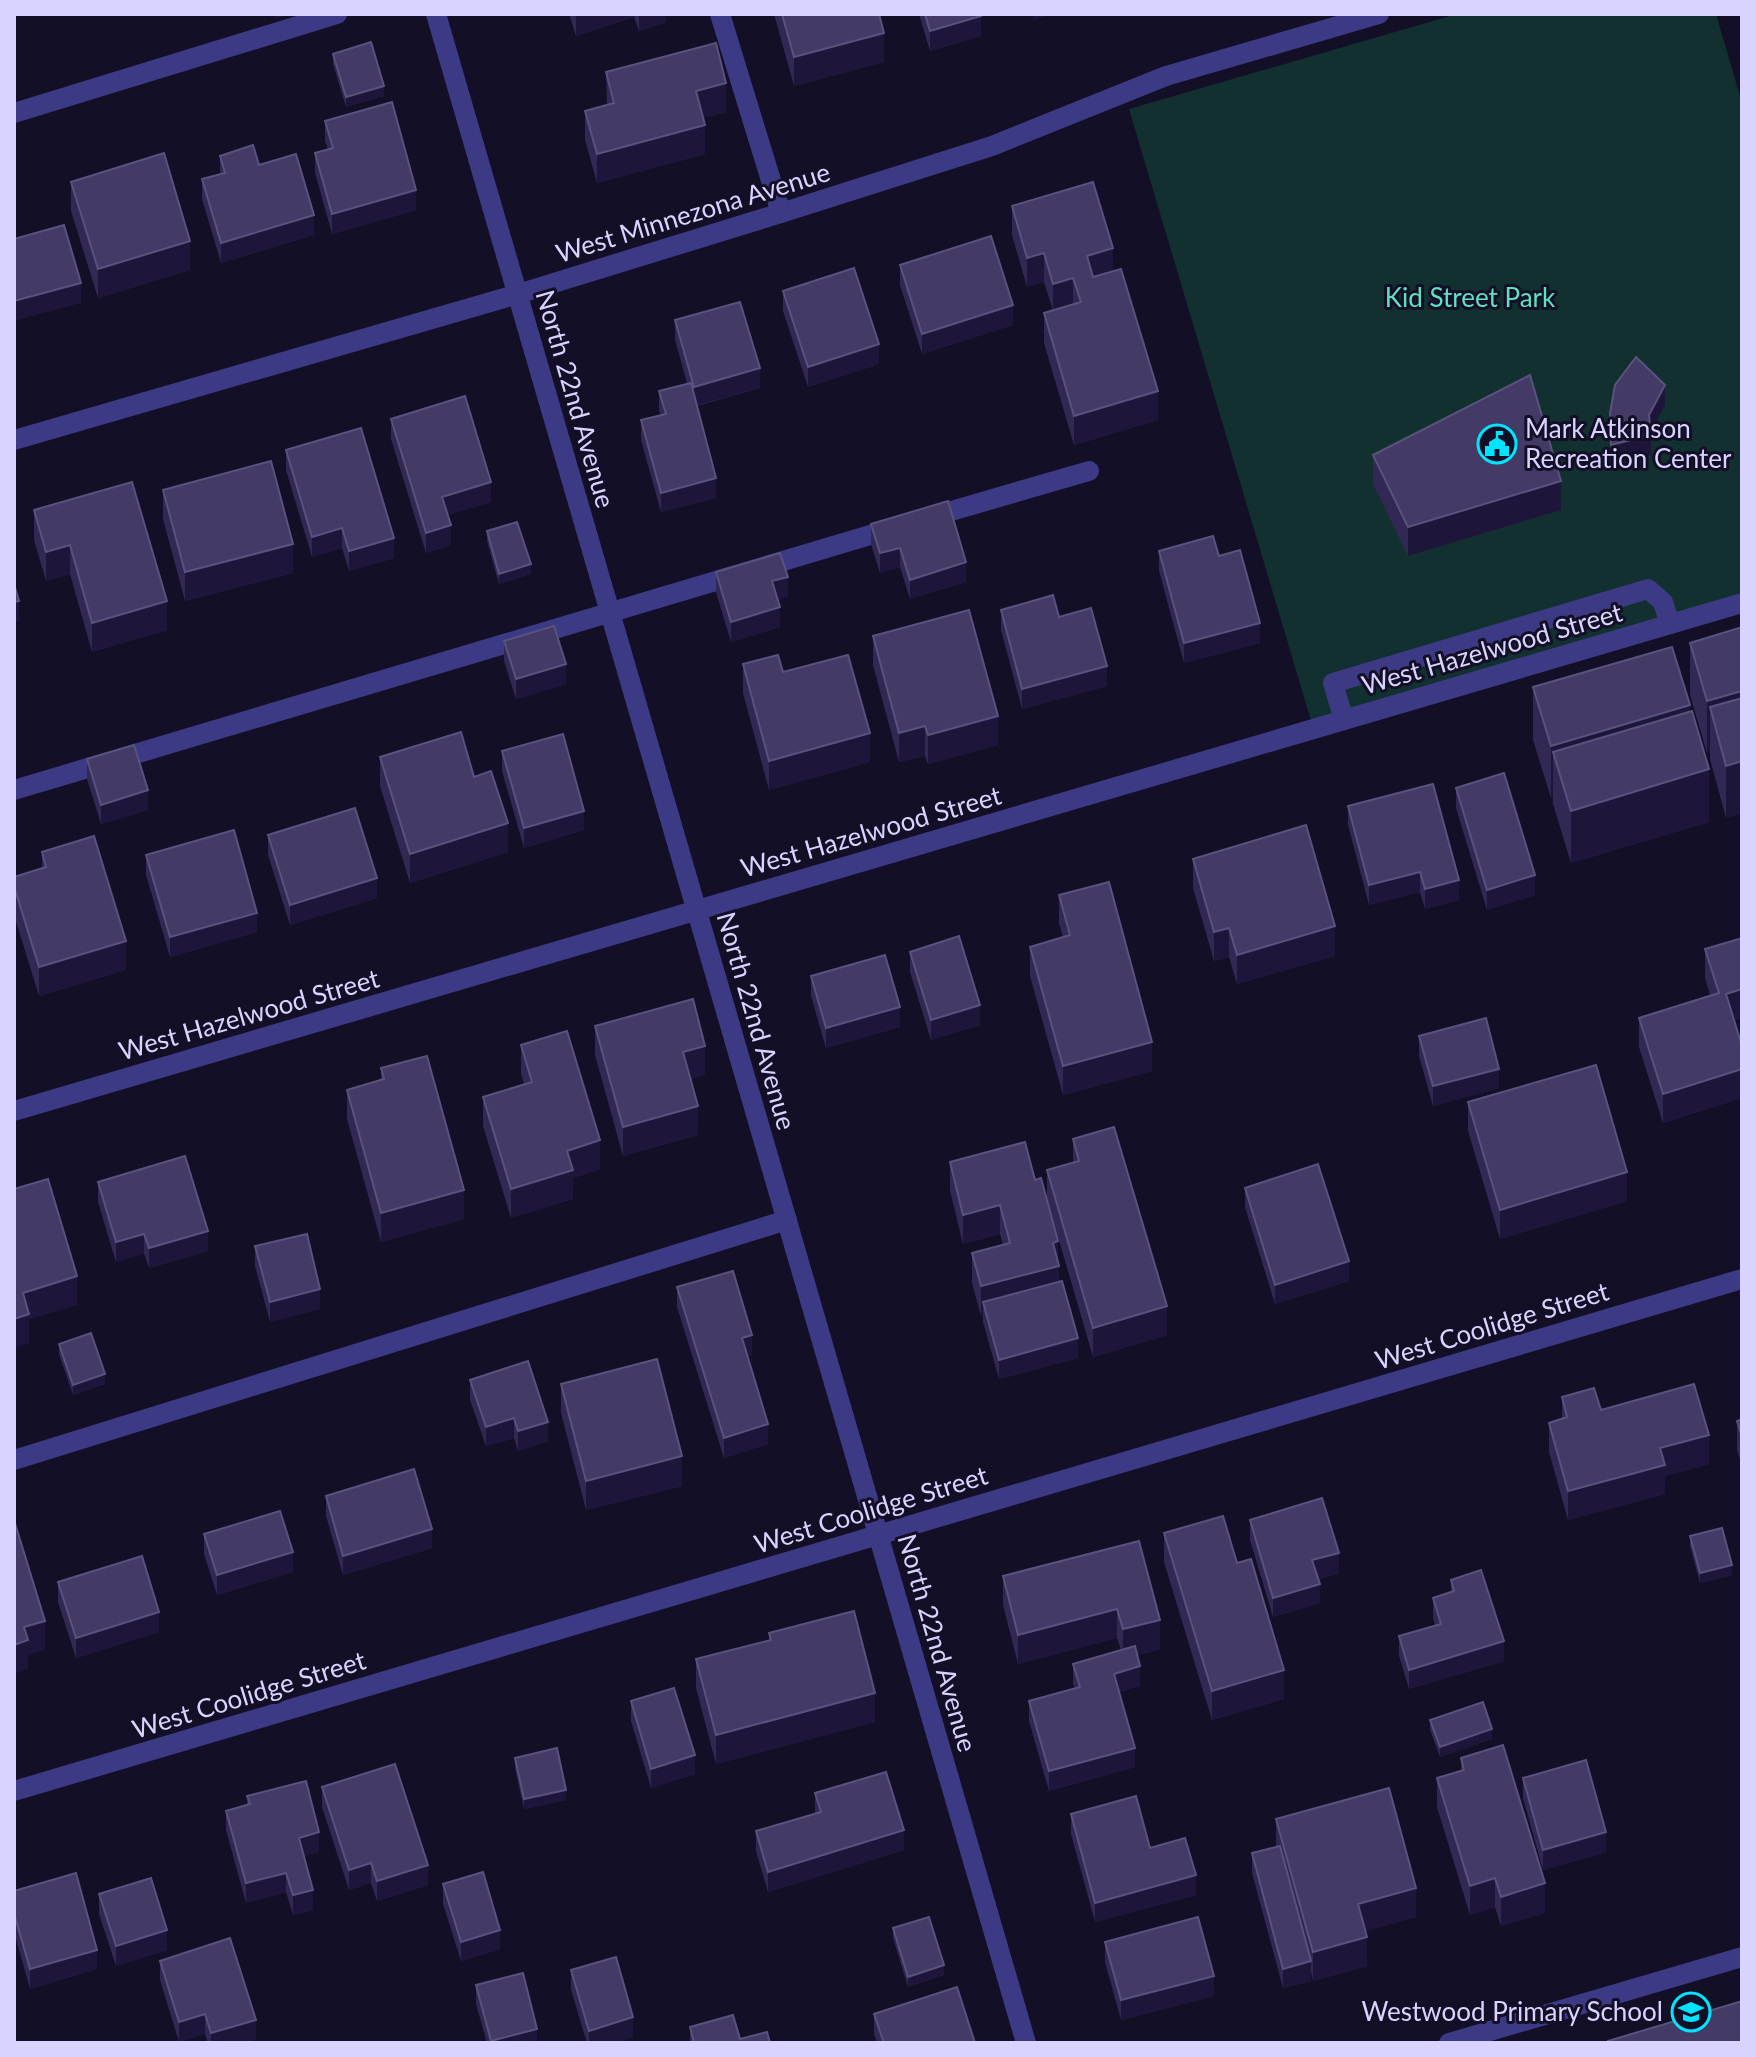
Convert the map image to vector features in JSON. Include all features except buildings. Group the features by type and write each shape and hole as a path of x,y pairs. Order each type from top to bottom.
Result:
{"street":[{"path":"14,113 337,14"},
{"name":"North 22nd Avenue","path":"436,14 1026,2043"},
{"path":"720,14 781,213"},
{"name":"West Minnezona Avenue","path":"14,440 518,294 781,213 992,146 1166,76 1379,14"},
{"path":"14,790 1089,471"},
{"path":"1344,720 1333,683 1648,589 1663,602 1670,624"},
{"name":"West Hazelwood Street","path":"14,1111 1742,603"},
{"path":"14,1460 787,1220"},
{"name":"West Coolidge Street","path":"14,1791 1742,1279"},
{"path":"1449,2043 1742,1957"}],"green space":[{"name":"Kid Street Park","path":"1457,14 1716,14 1742,103 1742,593 1312,724 1129,109"}],"place":[{"name":"Mark Atkinson Recreation Center","path":"1497,444"},
{"name":"Westwood Primary School","path":"1691,2012"}]}
